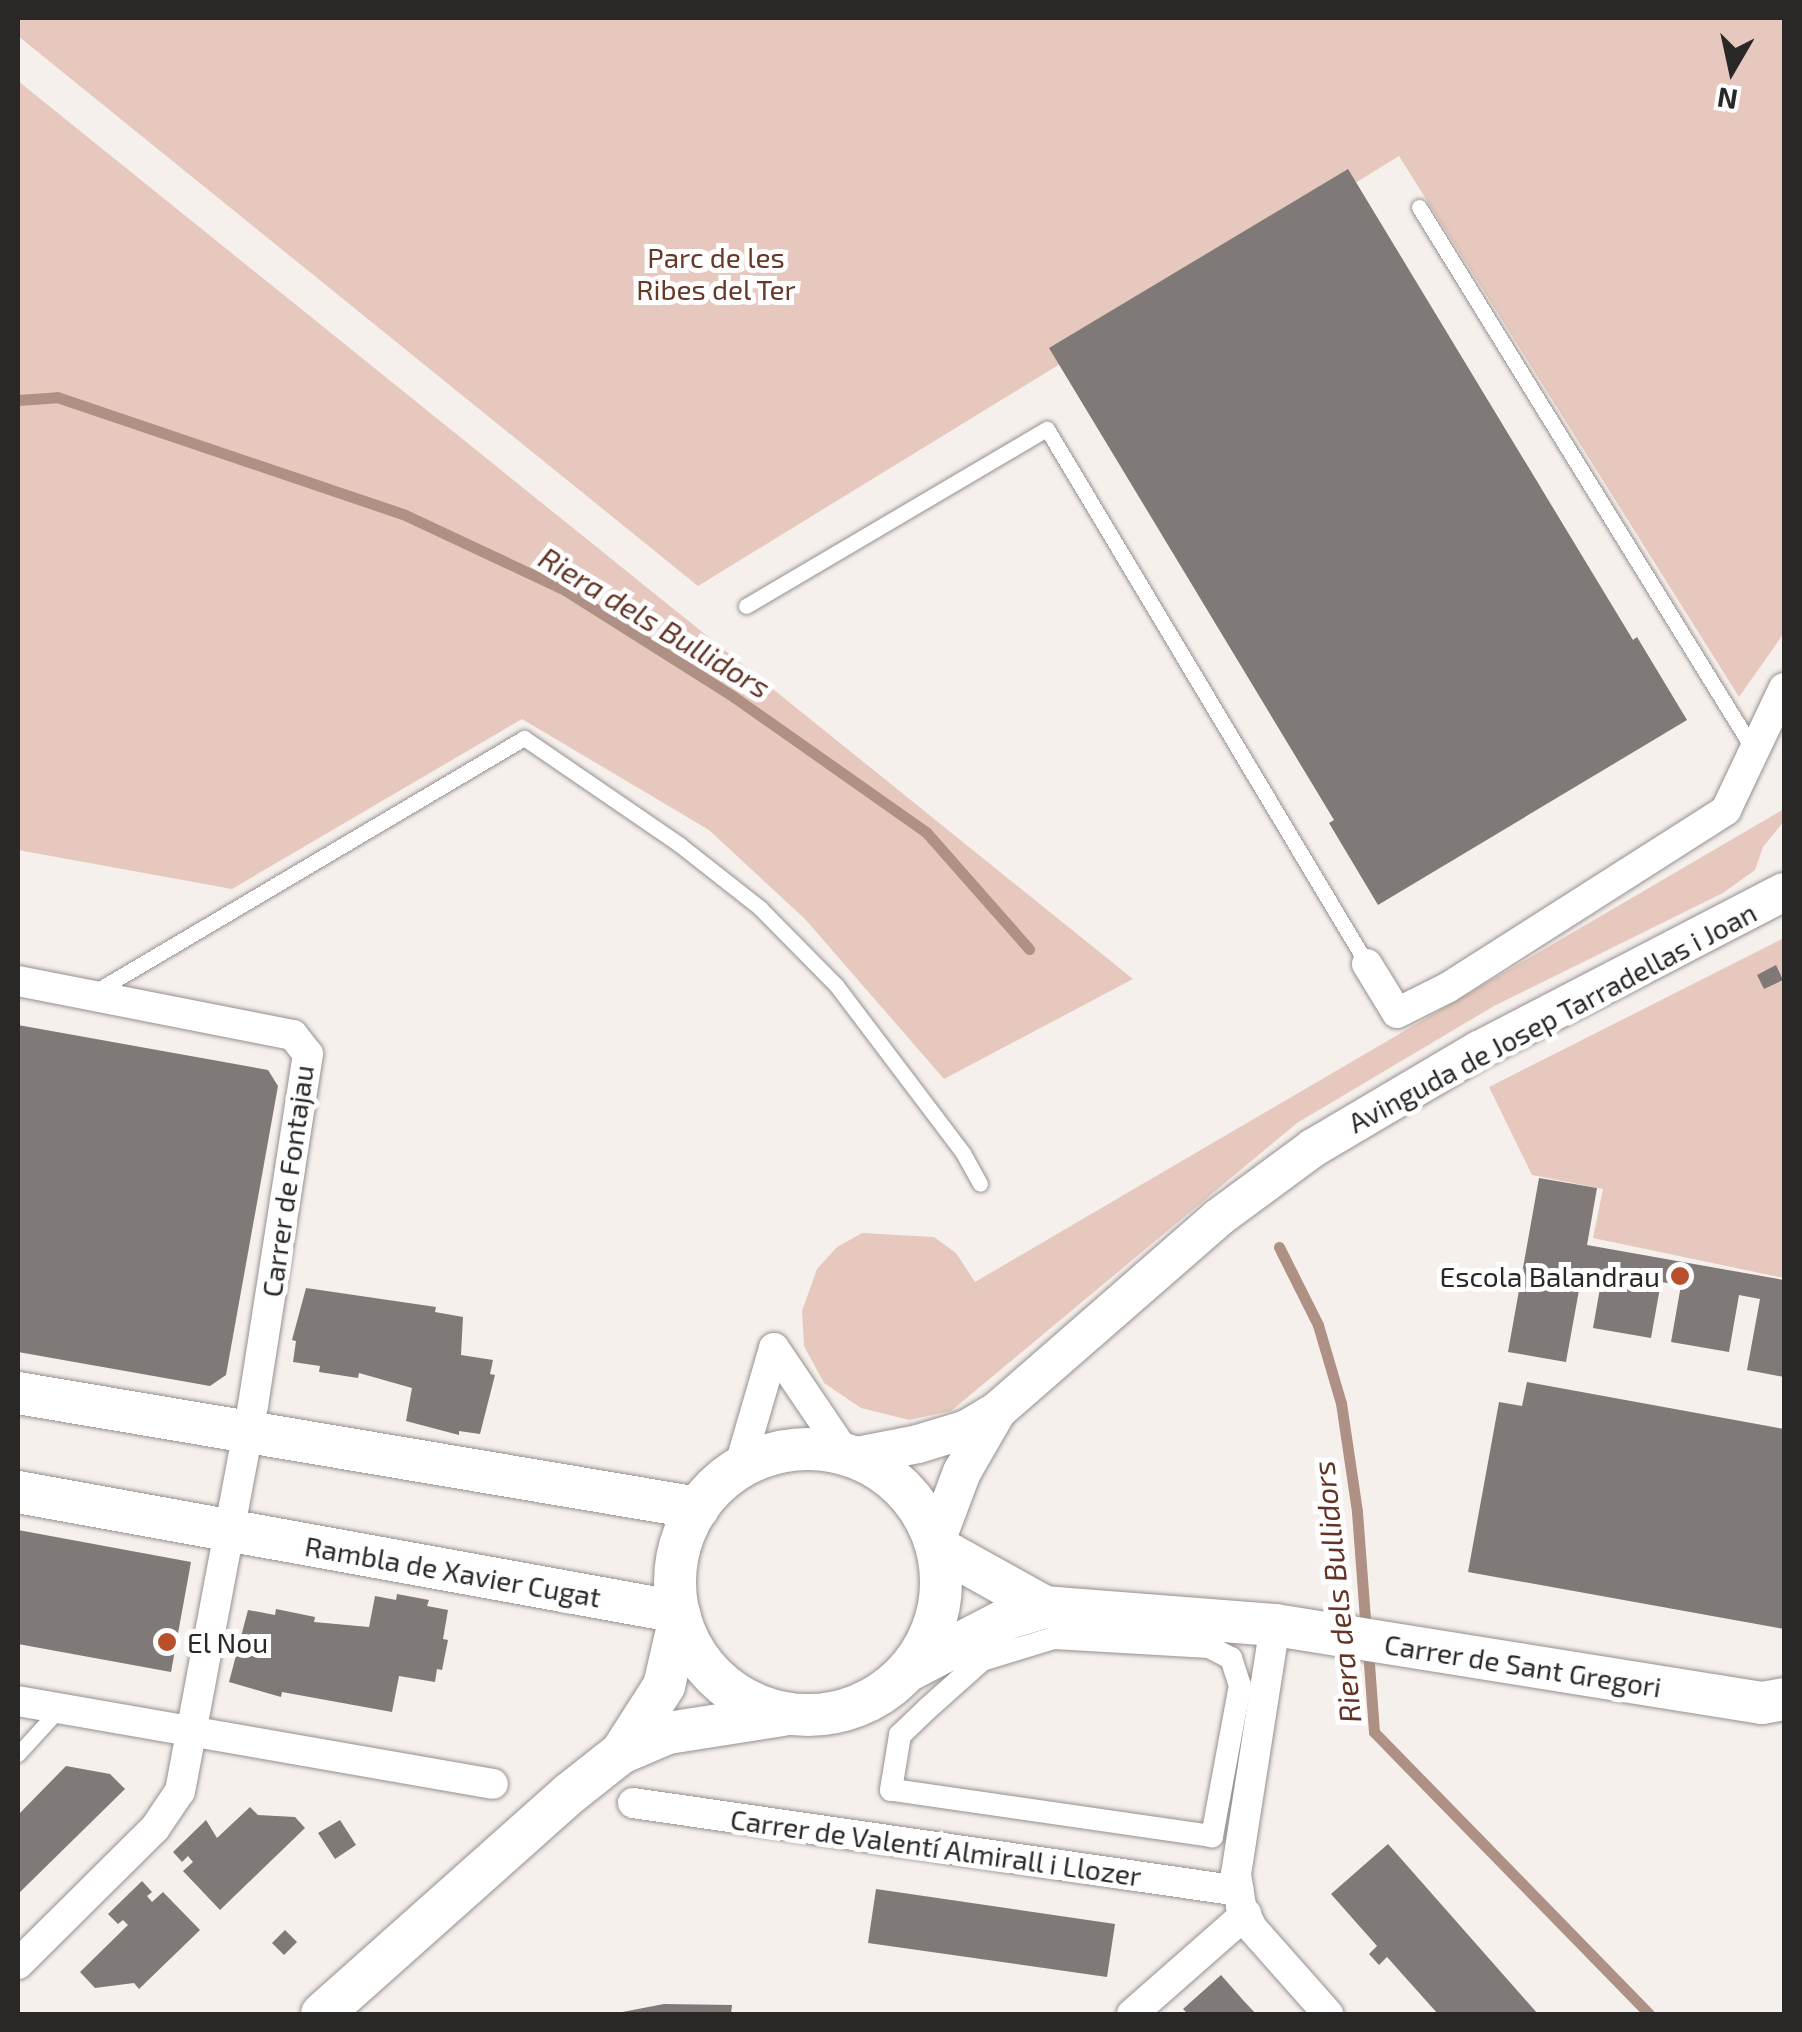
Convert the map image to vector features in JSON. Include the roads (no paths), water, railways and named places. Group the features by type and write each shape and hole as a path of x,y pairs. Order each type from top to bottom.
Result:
{"main road":[{"path":"18,1393 698,1508"},
{"path":"322,2014 569,1794 621,1754 668,1732 792,1713 830,1713 857,1706 882,1694 909,1670 925,1648 938,1614 942,1576 936,1544 904,1490 875,1468 849,1457 813,1450 787,1451 740,1468 698,1508 676,1562 679,1615 664,1686 621,1754"},
{"name":"Rambla de Xavier Cugat","path":"18,1492 679,1615"},
{"name":"Carrer de Sant Gregori","path":"936,1544 1045,1608"},
{"name":"Carrer de Sant Gregori","path":"909,1670 1009,1618 1045,1608 1292,1627 1777,1707"},
{"path":"679,1615 691,1646 718,1680 754,1703 792,1713"}],"street":[{"path":"1367,964 1398,1014 1447,988 1726,810 1784,688"},
{"name":"Avinguda de Josep Tarradellas i Joan","path":"849,1457 918,1444 967,1429 997,1410 1218,1218 1313,1148 1479,1050 1784,892"},
{"name":"Carrer de Fontajau","path":"18,981 293,1035 308,1054 248,1432"},
{"path":"740,1468 774,1348 849,1457"},
{"name":"Avinguda de Josep Tarradellas i Joan","path":"936,1544 962,1472 997,1410"},
{"path":"18,1964 172,1806 185,1777 248,1432"},
{"path":"1292,1627 1238,1847 1242,1902 1252,1928 1328,2014"},
{"path":"1054,1638 1209,1646 1231,1658 1240,1685 1212,1836 890,1790 900,1734 982,1660 1054,1638"},
{"path":"18,1701 493,1784"},
{"name":"Carrer de Valentí Almirall i Llozer","path":"633,1803 1242,1902"},
{"path":"1132,2014 1242,1902"}],"lane":[{"path":"1419,207 1754,752"},
{"path":"746,606 1047,429 1367,964"},
{"path":"90,994 524,738 680,844 760,908 836,984 963,1153 980,1184"},
{"path":"18,1754 60,1708"}],"waterway":[{"name":"Riera dels Bullidors","path":"18,400 57,397 403,514 565,590 734,697 926,832 1029,949"},
{"name":"Riera dels Bullidors","path":"1279,1247 1318,1325 1341,1403 1357,1512 1366,1632"},
{"name":"Riera dels Bullidors","path":"1368,1650 1374,1732 1649,2014"}],"place":[{"name":"Escola Balandrau","path":"1680,1276"},
{"name":"El Nou","path":"167,1642"}],"park label":[{"name":"Parc de les Ribes del Ter","path":"716,273"}]}
